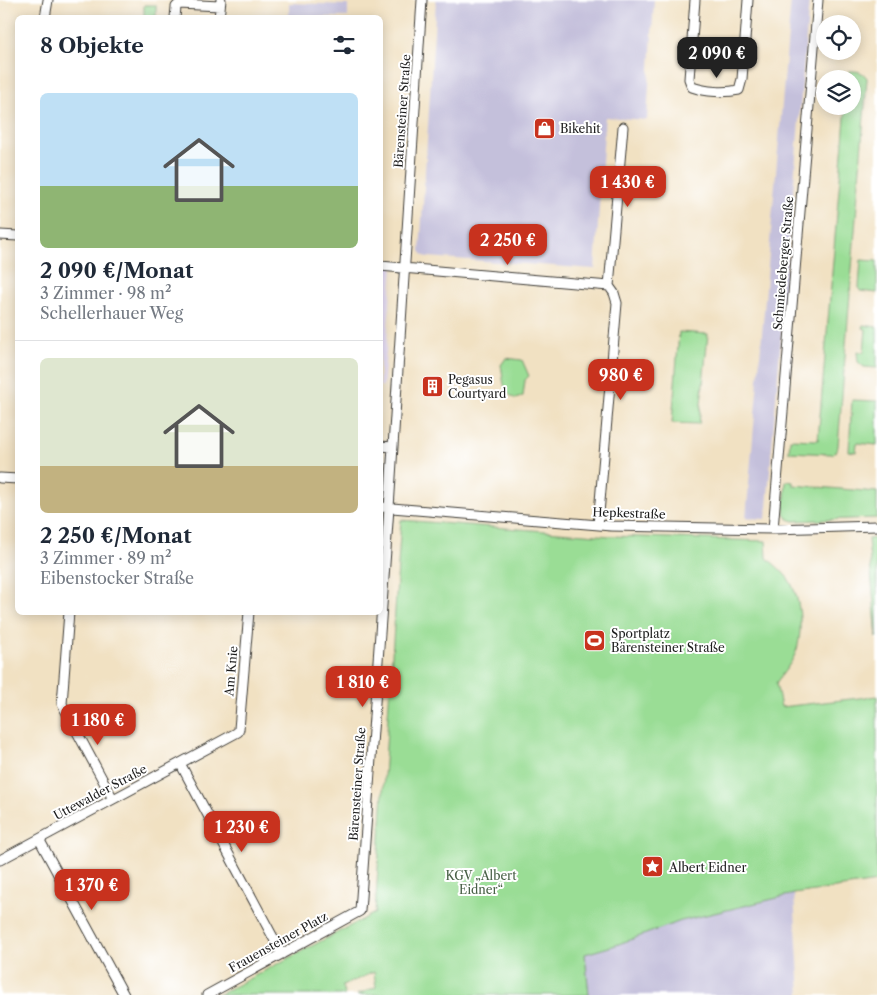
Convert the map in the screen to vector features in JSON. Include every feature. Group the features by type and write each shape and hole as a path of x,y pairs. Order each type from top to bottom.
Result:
{"street":[{"path":"46,15 48,0"},
{"name":"Bärensteiner Straße","path":"383,539 393,447 422,0"},
{"path":"695,0 690,79 692,87 700,90 732,92 739,90 742,80 748,0"},
{"name":"Schmiedeberger Straße","path":"773,529 818,0"},
{"path":"175,15 176,7 179,4 220,3"},
{"path":"598,524 617,303 614,293 609,286 623,127"},
{"path":"0,235 15,236"},
{"path":"383,266 609,286"},
{"path":"383,446 393,447"},
{"path":"0,478 15,479"},
{"name":"Hepkestraße","path":"385,507 598,524 773,529 877,526"},
{"path":"69,615 62,704 113,799"},
{"name":"Am Knie","path":"238,732 240,729 249,615"},
{"name":"Bärensteiner Straße","path":"360,911 378,615"},
{"name":"Uttewalder Straße","path":"0,860 238,732"},
{"path":"180,763 282,954"},
{"path":"39,839 124,995"},
{"name":"Frauensteiner Platz","path":"207,995 360,911"}],"shaded area":[{"path":"436,0 654,0 647,120 605,117 595,269 428,257 424,256 420,251"},
{"path":"791,0 809,0 766,519 746,518"},
{"path":"289,3 348,5 348,15 289,15"},
{"path":"383,265 393,266 383,386"},
{"path":"794,894 800,995 589,995 585,954 616,945 681,921"}],"green space":[{"path":"144,5 156,5 156,15 144,15"},
{"path":"861,73 867,78 838,446 837,451 832,454 789,452 790,439 818,440 845,115 861,115"},
{"path":"861,260 877,261 877,293 860,291"},
{"path":"863,325 877,327 877,368 864,367 858,362 857,352 864,352 866,329 862,328"},
{"path":"679,332 708,334 699,424 672,423"},
{"path":"506,358 522,360 529,376 525,380 523,396 516,399 505,389 501,365"},
{"path":"852,400 877,401 877,445 857,443 856,452 849,451"},
{"path":"786,481 793,482 793,485 877,492 877,518 790,520 784,512"},
{"name":"KGV „Albert Eidner“","path":"401,520 610,536 766,541 767,558 785,574 792,585 800,612 800,631 797,649 776,683 781,707 877,696 877,882 794,894 681,921 616,945 585,954 589,995 357,995 376,987 374,972 342,986 345,995 218,995 375,913"},
{"path":"877,538 877,638 868,539"}],"place":[{"name":"Bikehit","path":"544,128"},
{"name":"Pegasus Courtyard","path":"432,386"},
{"name":"Sportplatz Bärensteiner Straße","path":"595,640"},
{"name":"Albert Eidner","path":"653,867"}]}
